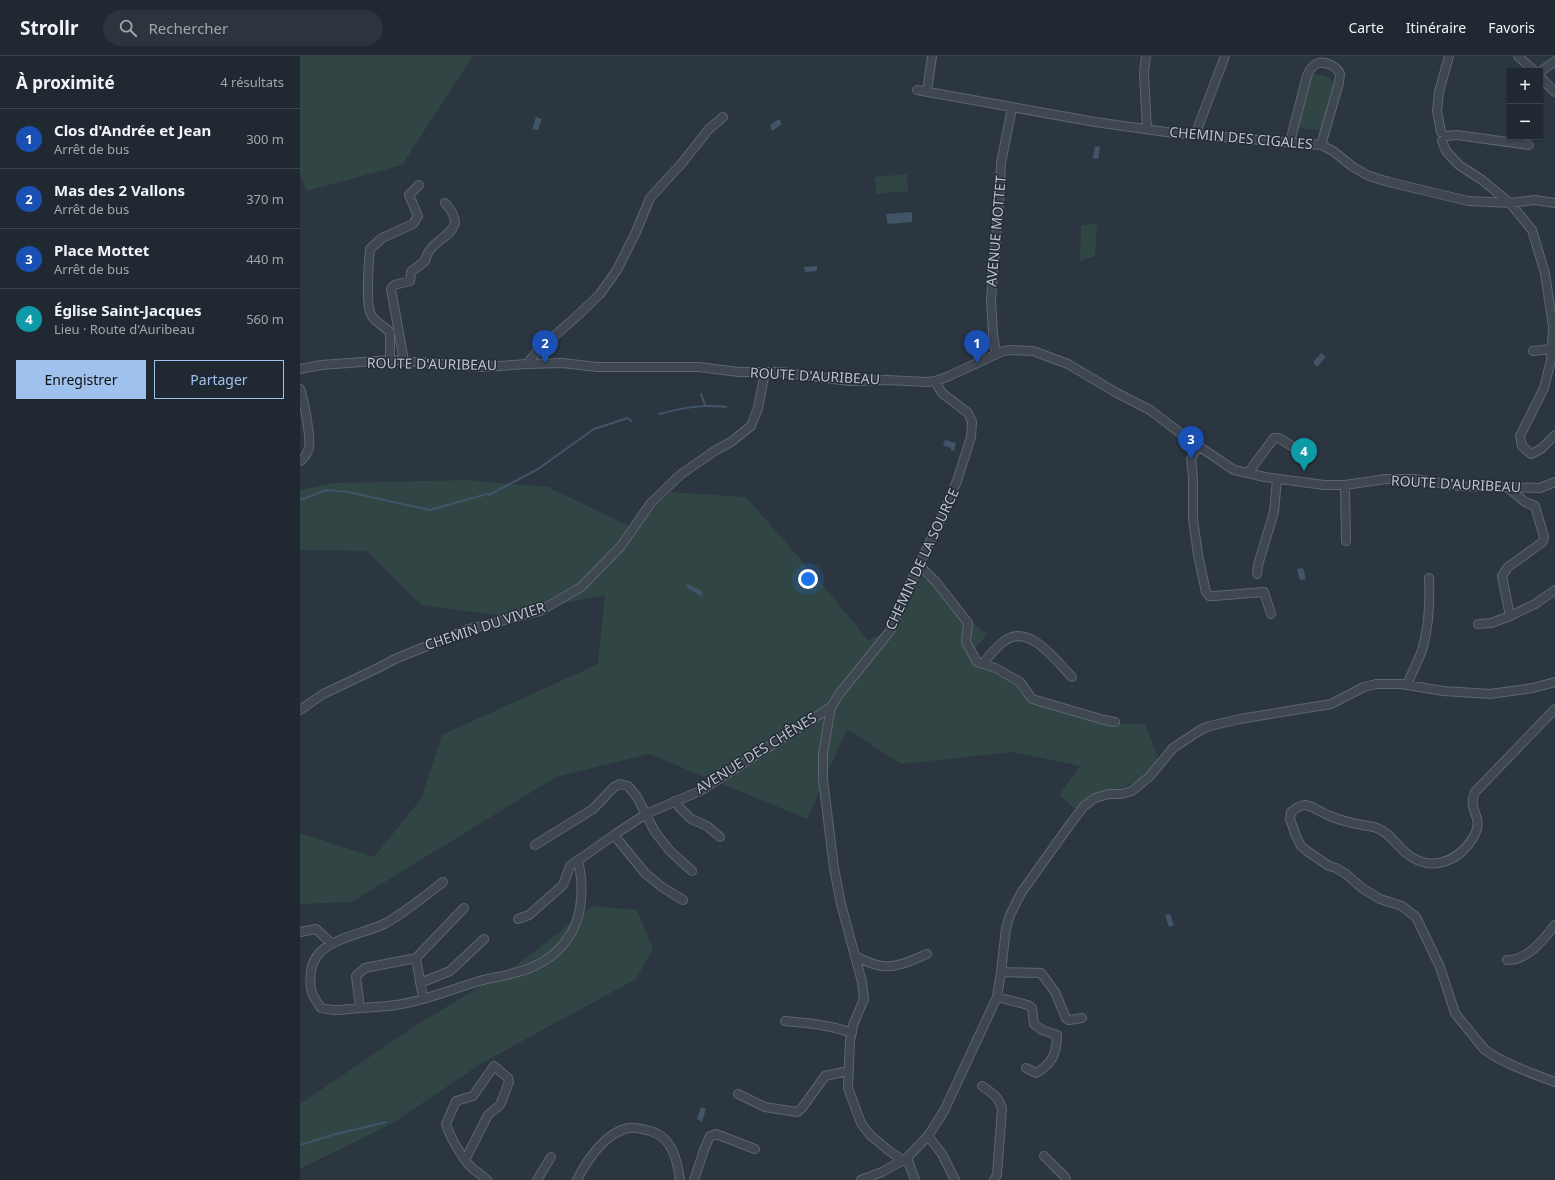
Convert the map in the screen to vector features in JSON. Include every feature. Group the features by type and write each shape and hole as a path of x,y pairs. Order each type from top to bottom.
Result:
{"street":[{"path":"927,92 932,56"},
{"path":"1146,56 1144,73 1147,129"},
{"path":"1195,136 1225,56"},
{"path":"1449,56 1437,111 1446,151 1459,165 1482,180 1510,202 1532,230 1545,273 1554,327 1552,349 1553,360 1544,388 1520,436 1522,446 1531,454 1541,449 1555,435"},
{"path":"1518,56 1531,68"},
{"path":"1543,70 1555,61"},
{"path":"1290,142 1310,68 1317,63 1326,62 1336,67 1340,74 1339,83 1321,145"},
{"path":"1543,80 1555,92"},
{"name":"CHEMIN DES CIGALES","path":"917,90 957,96 1012,108 1195,136 1321,145 1333,151 1353,167 1369,176 1389,182 1468,201 1510,202 1535,200 1555,203"},
{"name":"AVENUE MOTTET","path":"996,354 992,334 990,300 1000,191 1001,163 1012,108"},
{"path":"527,364 538,350 600,294 617,270 636,232 650,198 710,129 723,117"},
{"path":"1443,136 1457,135 1529,145"},
{"path":"390,360 390,332 372,316 369,306 368,273 370,249 382,238 413,224 418,216 409,195 419,185"},
{"path":"404,361 391,289 394,285 410,281 411,272 425,261 426,255 432,246 452,229 455,222 455,216 445,203"},
{"path":"1533,351 1552,349"},
{"name":"ROUTE D'AURIBEAU","path":"300,369 390,360 484,367 527,364 562,364 597,367 699,367 739,372 780,372 849,381 936,381 996,354 1012,350 1026,350 1040,353 1068,364 1115,392 1150,410 1198,446 1234,470 1277,479 1324,485 1344,485 1386,479 1415,479 1459,486 1540,488 1555,482"},
{"name":"CHEMIN DU VIVIER","path":"300,710 323,694 376,669 395,658 469,629 540,611 581,587 611,557 651,503 676,479 751,426 758,408 766,372"},
{"name":"CHEMIN DE LA SOURCE","path":"906,1159 888,1150 870,1135 861,1123 848,1088 848,1071 852,1033 864,999 862,982 841,904 823,779 823,754 831,706 890,631 957,481 972,437 972,422 968,413 942,393 936,381"},
{"path":"300,389 305,410 309,447 305,458 300,461"},
{"path":"1248,473 1274,438 1279,438 1298,450"},
{"path":"1198,446 1191,459 1193,478 1193,518 1198,555 1206,592 1209,596 1264,592 1271,614"},
{"path":"1257,574 1258,565 1274,512 1277,479"},
{"path":"1344,485 1346,541"},
{"path":"1508,488 1525,502 1535,506 1544,537 1544,541 1508,567 1502,576 1510,616"},
{"path":"919,565 936,582 968,623 966,642 977,662 995,668 1020,682 1027,690 1028,696 1032,699 1115,722"},
{"path":"1407,685 1422,649 1426,635 1430,598 1429,578"},
{"path":"1478,624 1491,623 1510,616 1535,604 1555,590"},
{"path":"982,664 1006,640 1024,636 1034,640 1072,677"},
{"path":"861,1180 882,1172 906,1159 928,1136 944,1111 997,997 1002,972 1006,928 1010,916 1021,893 1084,806 1096,798 1109,794 1121,794 1132,791 1149,777 1173,748 1196,732 1210,726 1240,719 1331,704 1364,687 1376,684 1407,685 1442,691 1490,694 1533,688 1555,682"},
{"name":"AVENUE DES CHÊNES","path":"518,919 529,915 563,885 570,866 614,834 646,814 700,791 831,706"},
{"path":"1555,709 1475,792 1472,799 1472,805 1479,823 1478,826 1469,844 1451,859 1436,864 1416,859 1406,854 1388,835 1376,827 1344,821 1305,805 1298,806 1291,812 1290,819 1301,846 1307,851 1329,866 1346,874 1362,888 1380,900 1402,906 1416,917 1440,967 1455,1013 1484,1049 1490,1054 1508,1063 1555,1082"},
{"path":"535,845 593,809 614,787 620,784 628,786 637,797 655,832 670,851 692,871"},
{"path":"675,801 691,819 707,826 720,837"},
{"path":"614,834 645,873 662,887 682,900"},
{"path":"443,882 408,909 385,923 331,943 319,954 312,967 310,979 311,993 321,1008 333,1011 397,1005 483,980 508,976 542,962 558,951 567,940 574,927 582,898 582,879 578,860"},
{"path":"360,1008 353,974 365,968 416,958 464,908"},
{"path":"1507,960 1523,956 1531,950 1555,925"},
{"path":"300,932 316,929 331,943"},
{"path":"420,983 450,971 484,939"},
{"path":"855,956 877,965 887,966 906,963 927,954"},
{"path":"416,958 423,998"},
{"path":"1002,972 1042,973 1055,992 1066,1018 1069,1020 1082,1018"},
{"path":"997,997 1028,1005 1032,1008 1034,1024 1042,1030 1057,1035 1057,1047 1055,1054 1049,1063 1036,1073 1026,1068"},
{"path":"785,1021 814,1023 839,1028 852,1033"},
{"path":"466,1160 488,1115 500,1105 509,1082 508,1078 494,1066 473,1096 456,1101 446,1124 466,1160 469,1165 487,1180"},
{"path":"738,1094 765,1107 797,1112 802,1108 825,1076 848,1071"},
{"path":"982,1086 1000,1101 1002,1109 997,1175 994,1180"},
{"path":"577,1180 583,1169 601,1145 612,1136 623,1130 638,1128 655,1132 667,1141 673,1150 678,1164 680,1180"},
{"path":"694,1180 710,1136 716,1134 755,1149"},
{"path":"928,1136 942,1154 955,1180"},
{"path":"1044,1156 1066,1177 1066,1180"},
{"path":"537,1180 551,1157"},
{"path":"906,1159 915,1180"}],"green space":[{"path":"300,56 473,56 402,165 307,191 300,175"},
{"path":"1314,74 1331,78 1334,84 1321,131 1297,127 1310,77"},
{"path":"907,174 908,191 876,194 875,177"},
{"path":"1097,224 1095,256 1080,261 1081,225"},
{"path":"467,480 548,487 635,529 670,492 746,497 822,584 868,640 885,633 918,574 933,585 950,607 987,634 970,655 979,668 1015,683 1028,703 1109,723 1145,724 1159,760 1143,780 1094,797 1075,809 1059,795 1080,766 1012,752 901,764 847,729 807,819 649,754 556,777 352,902 300,904 300,833 374,857 421,799 442,735 598,664 605,595 502,616 421,605 367,551 300,550 300,490 333,483"},
{"path":"593,906 637,910 653,949 636,979 482,1063 393,1123 300,1169 300,1104 415,1026 519,963"}],"water":[{"path":"536,117 542,119 538,130 532,129"},
{"path":"779,119 782,124 772,131 770,125"},
{"path":"1095,146 1100,147 1098,159 1093,158"},
{"path":"912,212 912,222 889,224 887,222 886,214"},
{"path":"817,266 817,271 805,272 804,267"},
{"path":"1321,353 1326,357 1317,367 1313,362"},
{"path":"945,440 956,443 954,451 943,445"},
{"path":"1303,568 1306,579 1300,580 1297,569"},
{"path":"688,584 703,592 701,596 686,587"},
{"path":"1170,914 1174,925 1169,927 1165,915"},
{"path":"701,1107 706,1109 702,1122 697,1119"}],"waterway":[{"path":"701,394 705,405"},
{"path":"659,414 692,407 726,407"},
{"path":"300,500 326,490 348,492 430,510 487,494 489,495 538,469 594,429 628,418 631,421"},
{"path":"300,1145 332,1135 386,1122"}],"place":[{"name":"Mas des 2 Vallons","path":"545,363"},
{"name":"Clos d'Andrée et Jean","path":"977,363"},
{"name":"Place Mottet","path":"1191,459"},
{"name":"Église Saint-Jacques","path":"1304,471"}]}
